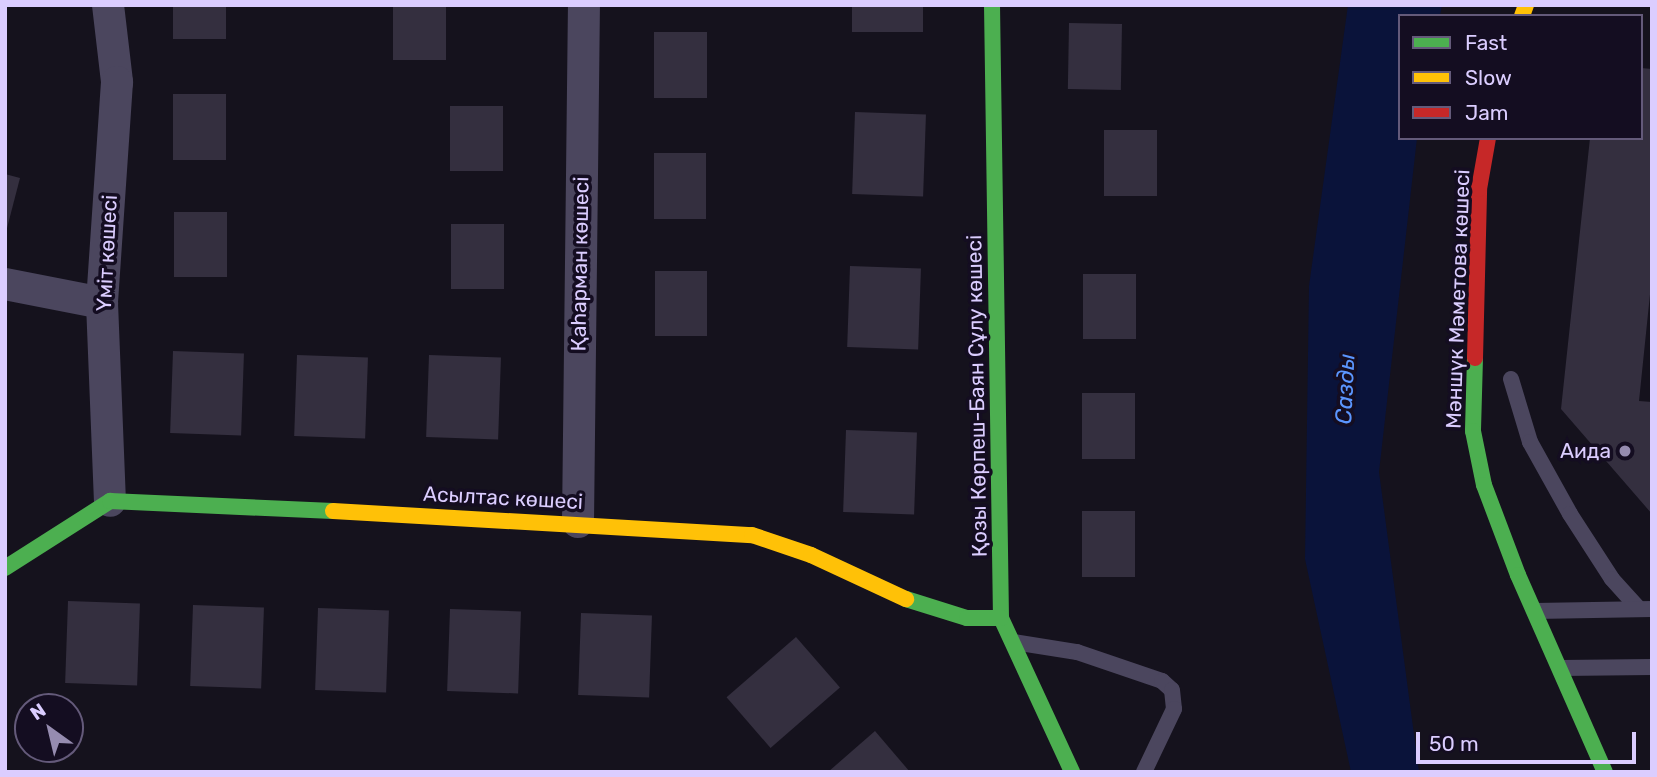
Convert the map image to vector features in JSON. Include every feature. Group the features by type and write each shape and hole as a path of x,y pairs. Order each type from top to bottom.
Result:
{"street":[{"name":"Үміт көшесі","path":"107,5 117,82 102,303 110,501"},
{"name":"Қаһарман көшесі","path":"578,522 584,5"},
{"name":"Қозы Көрпеш-Баян Сұлу көшесі","path":"992,5 1001,618 1072,772"},
{"name":"Мәншүк Мәметова көшесі","path":"1488,140 1479,189 1473,431 1485,485 1534,611 1605,772"},
{"path":"5,284 102,303"},
{"path":"5,568 110,501"},
{"name":"Асылтас көшесі","path":"110,501 578,522 752,535 811,555 917,604 967,618 1001,618"}],"lane":[{"path":"1511,379 1530,442 1563,502 1612,579 1645,609"},
{"path":"1534,611 1645,609"},
{"path":"1011,642 1077,652 1162,681 1172,690 1174,709 1144,772"},
{"path":"1561,668 1652,667"}],"water":[{"name":"Сазды","path":"1348,5 1442,5 1440,14 1398,14 1398,140 1417,140 1379,472 1419,772 1351,772 1305,559 1309,286"}],"building":[{"path":"173,5 226,5 226,39 173,39"},
{"path":"393,5 446,5 446,60 393,60"},
{"path":"852,5 923,5 923,32 852,32"},
{"path":"1069,23 1122,24 1121,90 1068,89"},
{"path":"654,32 707,32 707,98 654,98"},
{"path":"1643,68 1652,69 1652,275 1639,401 1652,402 1652,514 1561,409 1590,140 1643,140"},
{"path":"173,94 226,94 226,160 173,160"},
{"path":"450,106 503,106 503,171 450,171"},
{"path":"855,112 926,114 923,196 852,194"},
{"path":"1104,130 1157,130 1157,196 1104,196"},
{"path":"654,153 706,153 706,219 654,219"},
{"path":"5,174 20,178 6,232 5,231"},
{"path":"174,212 227,212 227,277 174,277"},
{"path":"451,224 504,224 504,289 451,289"},
{"path":"850,266 921,268 918,349 847,347"},
{"path":"655,271 707,271 707,336 655,336"},
{"path":"1083,274 1136,274 1136,339 1083,339"},
{"path":"173,351 244,353 241,435 170,433"},
{"path":"297,355 368,357 365,438 294,436"},
{"path":"429,355 501,358 498,439 426,437"},
{"path":"1082,393 1135,393 1135,459 1082,459"},
{"path":"846,430 917,432 914,514 843,512"},
{"path":"1082,511 1135,511 1135,577 1082,577"},
{"path":"68,601 140,604 137,685 65,683"},
{"path":"193,605 264,607 261,688 190,686"},
{"path":"318,608 389,610 386,692 315,690"},
{"path":"450,609 521,611 518,693 447,691"},
{"path":"581,613 652,615 649,697 578,695"},
{"path":"796,637 840,688 771,748 727,697"},
{"path":"875,731 910,772 828,772"}],"traffic: fast":[{"path":"992,5 1001,618 1072,772"},
{"path":"1475,358 1473,431 1484,485 1518,575 1605,772"},
{"path":"5,568 110,501 333,511"},
{"path":"906,599 967,618 1001,618"}],"traffic: slow":[{"path":"1523,14 1526,5"},
{"path":"333,511 752,535 811,555 906,599"}],"traffic: jam":[{"path":"1475,358 1479,189 1488,140"}],"place":[{"name":"Аида","path":"1625,451"}]}
